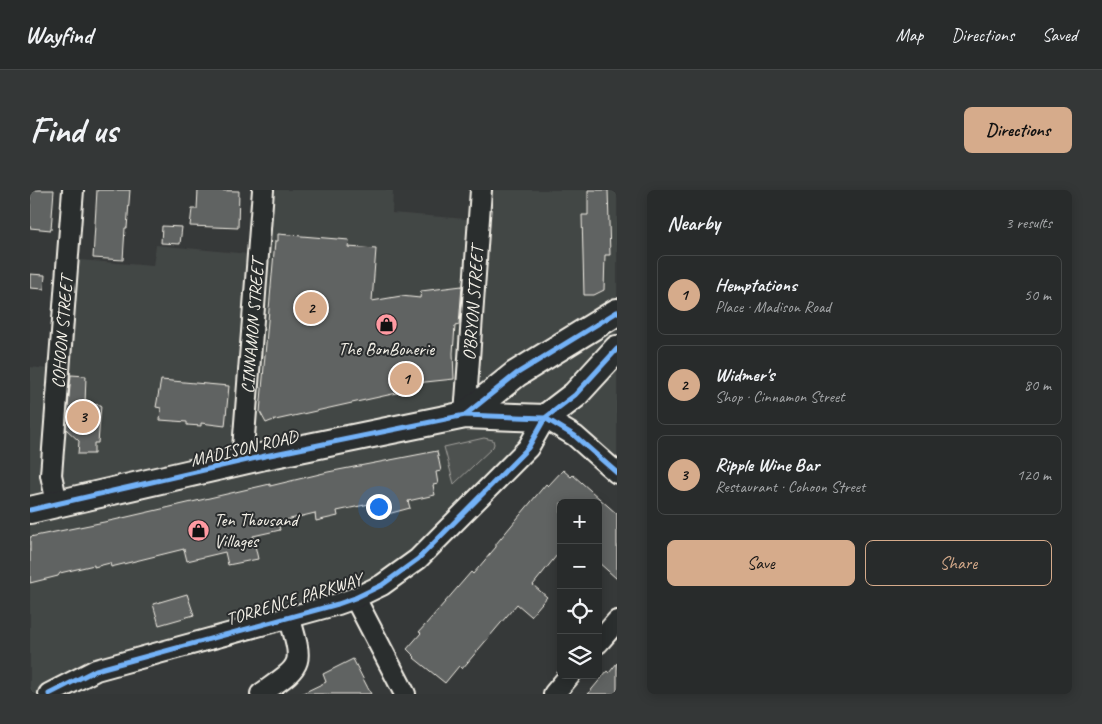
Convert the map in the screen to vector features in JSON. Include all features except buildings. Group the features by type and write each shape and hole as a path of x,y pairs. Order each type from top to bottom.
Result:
{"main road":[{"name":"MADISON ROAD","path":"465,415 516,374 617,312"},
{"path":"545,418 575,395 617,349"},
{"name":"MADISON ROAD","path":"30,510 242,462 465,415 545,418"}],"street":[{"name":"COHOON STREET","path":"57,503 51,475 73,190"},
{"name":"CINNAMON STREET","path":"242,462 263,190"},
{"name":"O’BRYON STREET","path":"465,415 481,190"},
{"path":"545,418 574,436 617,473"},
{"name":"TORRENCE PARKWAY","path":"48,694 96,670 355,598 382,585 418,558 528,448 545,418"},
{"path":"355,598 405,694"},
{"path":"261,694 290,673 296,666 299,658 299,647 289,616"},
{"path":"602,638 617,621"},
{"path":"554,694 567,679"}],"shaded area":[{"path":"263,190 393,190 392,213 479,220 481,190 617,190 617,473 545,418 382,585 49,694 30,694 30,367 58,370 68,259 153,266 156,245 259,255"},
{"path":"484,438 493,440 493,447 454,484 444,447"}],"cycle path":[{"path":"465,415 516,374 617,312"},
{"path":"30,510 265,456 465,415 545,418 575,395 617,349"},
{"path":"545,418 575,436 617,473"},
{"path":"49,694 96,670 338,604 382,585 418,559 528,448 545,418"}],"place":[{"name":"Widmer's","path":"311,308"},
{"name":"The BonBonerie","path":"386,324"},
{"name":"Hemptations","path":"406,379"},
{"name":"Ripple Wine Bar","path":"83,417"},
{"name":"Ten Thousand Villages","path":"198,530"}]}
